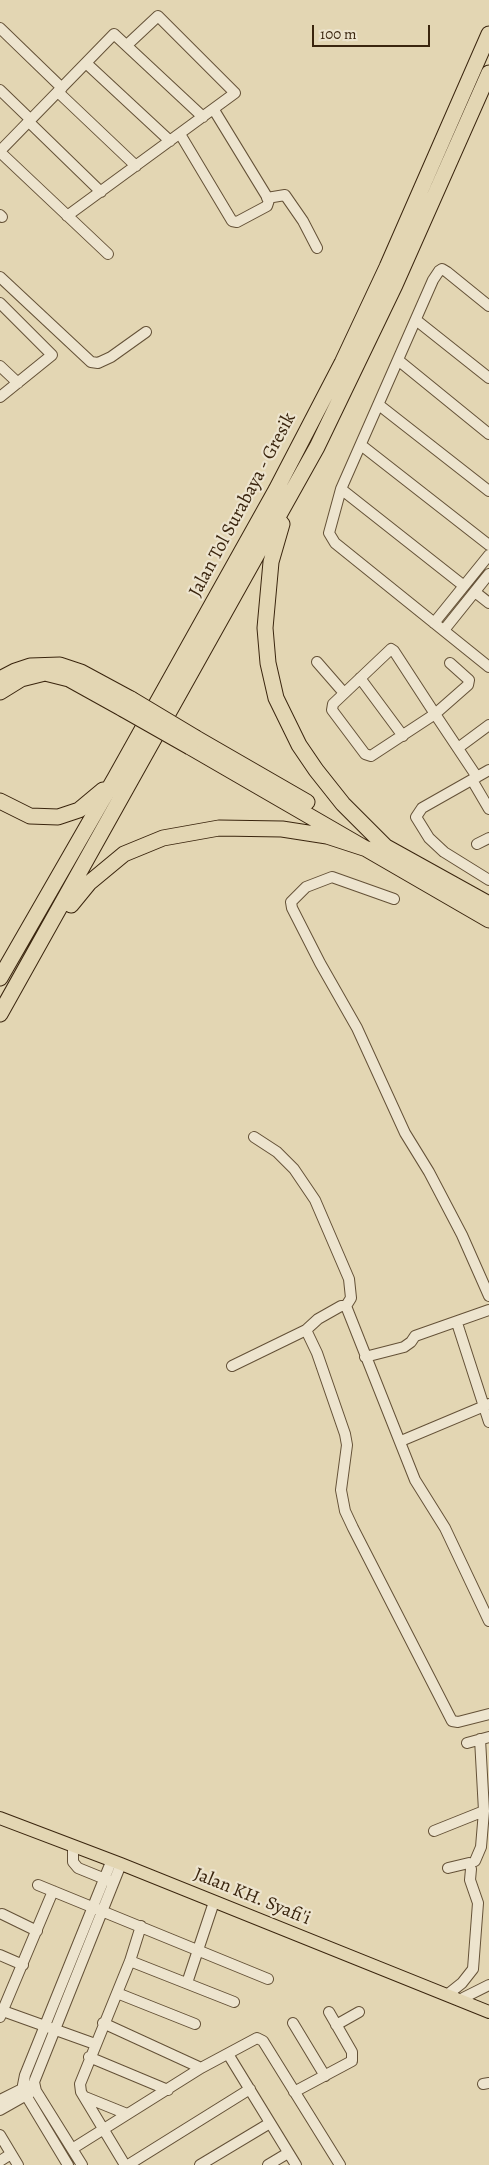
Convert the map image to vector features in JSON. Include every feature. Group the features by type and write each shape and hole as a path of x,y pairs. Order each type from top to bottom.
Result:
{"highway":[{"name":"Jalan Tol Surabaya - Gresik","path":"0,978 115,778 276,490 342,363 391,258 489,34"},
{"name":"Jalan Tol Surabaya - Gresik","path":"0,1014 317,447 391,294 489,72"},
{"path":"288,500 272,562 266,602 265,628 268,663 276,698 299,745 316,770 344,804 387,848"},
{"path":"0,679 15,670 30,666 60,665 81,672 127,704 489,920"},
{"path":"0,692 21,678 44,673 69,679 127,704"},
{"path":"193,743 489,904"},
{"path":"0,801 30,816 58,817 79,810 115,778"},
{"path":"0,1014 80,892 100,872 124,854 146,843 191,832 244,827 282,829 327,836 370,850"}],"main road":[{"name":"Jalan KH. Syafi'i","path":"0,1818 489,2012"}],"street":[{"path":"68,216 234,96 234,90 158,16 126,45"},
{"path":"0,28 136,166"},
{"path":"108,254 0,152 113,34 203,117"},
{"path":"86,64 170,141"},
{"path":"0,90 101,192"},
{"path":"180,134 234,223 267,206 267,198 214,110"},
{"path":"267,198 285,195 303,221 317,248"},
{"path":"489,306 442,269 433,280 341,489 328,533 331,538 489,667"},
{"path":"0,277 91,362 98,363 106,359 146,332"},
{"path":"0,303 52,355 0,397"},
{"path":"416,320 489,378"},
{"path":"398,360 489,434"},
{"path":"0,366 18,383"},
{"path":"379,405 489,491"},
{"path":"360,445 489,545"},
{"path":"341,489 464,586"},
{"path":"434,622 489,555"},
{"path":"444,630 489,574"},
{"path":"475,592 489,603"},
{"path":"450,663 469,682 435,714 368,757 332,710 332,704 391,649 435,714 458,748 475,778 489,809"},
{"path":"317,662 344,693"},
{"path":"360,678 402,736"},
{"path":"458,748 489,725"},
{"path":"489,770 422,808 416,817 429,838 444,852 489,880"},
{"path":"477,844 489,838"},
{"path":"394,899 332,877 306,887 292,902 292,908 320,964 357,1028 405,1133 429,1172 462,1236 489,1296"},
{"path":"254,1137 277,1152 294,1169 315,1200 348,1279 351,1298 346,1306"},
{"path":"232,1366 306,1330 318,1319 341,1306 346,1306"},
{"path":"346,1306 415,1480 445,1528 489,1621"},
{"path":"366,1357 404,1347 411,1342 414,1336 457,1323 489,1310"},
{"path":"457,1323 485,1404 489,1422"},
{"path":"306,1330 317,1352 345,1434 347,1445 341,1490 349,1520 452,1721 458,1722 489,1714"},
{"path":"401,1441 485,1404"},
{"path":"453,1997 473,1969 478,1901 470,1880 472,1864 481,1848 484,1811 485,1738 468,1743"},
{"path":"434,1831 484,1811"},
{"path":"73,1847 73,1862 75,1865 109,1881"},
{"path":"35,2088 56,2029 72,1974 116,1863"},
{"path":"448,1868 472,1864"},
{"path":"38,1885 198,1948 268,1979"},
{"path":"53,1892 23,1965 4,1997 2,2014 56,2029 95,2044"},
{"path":"187,1983 214,1902"},
{"path":"2,1914 37,1931"},
{"path":"141,1926 130,1961 80,2079 80,2088 84,2097 126,2165 250,2089"},
{"path":"0,1955 23,1965"},
{"path":"130,1961 234,2002"},
{"path":"68,2165 24,2091 25,2075 45,2026 72,1974"},
{"path":"453,1997 489,1985"},
{"path":"117,1993 194,2024"},
{"path":"294,2092 348,2064 353,2058 329,2012"},
{"path":"336,2025 359,2012"},
{"path":"104,2023 200,2068"},
{"path":"293,2023 325,2076"},
{"path":"72,2149 200,2068 255,2038 261,2039 340,2165"},
{"path":"228,2054 296,2165"},
{"path":"89,2057 168,2090"},
{"path":"0,2100 35,2088"},
{"path":"35,2088 82,2165"},
{"path":"0,2110 24,2091"},
{"path":"84,2097 128,2114"},
{"path":"200,2165 270,2123"},
{"path":"0,2134 18,2165"},
{"path":"268,2165 288,2153"},
{"path":"0,2161 12,2154"}]}
